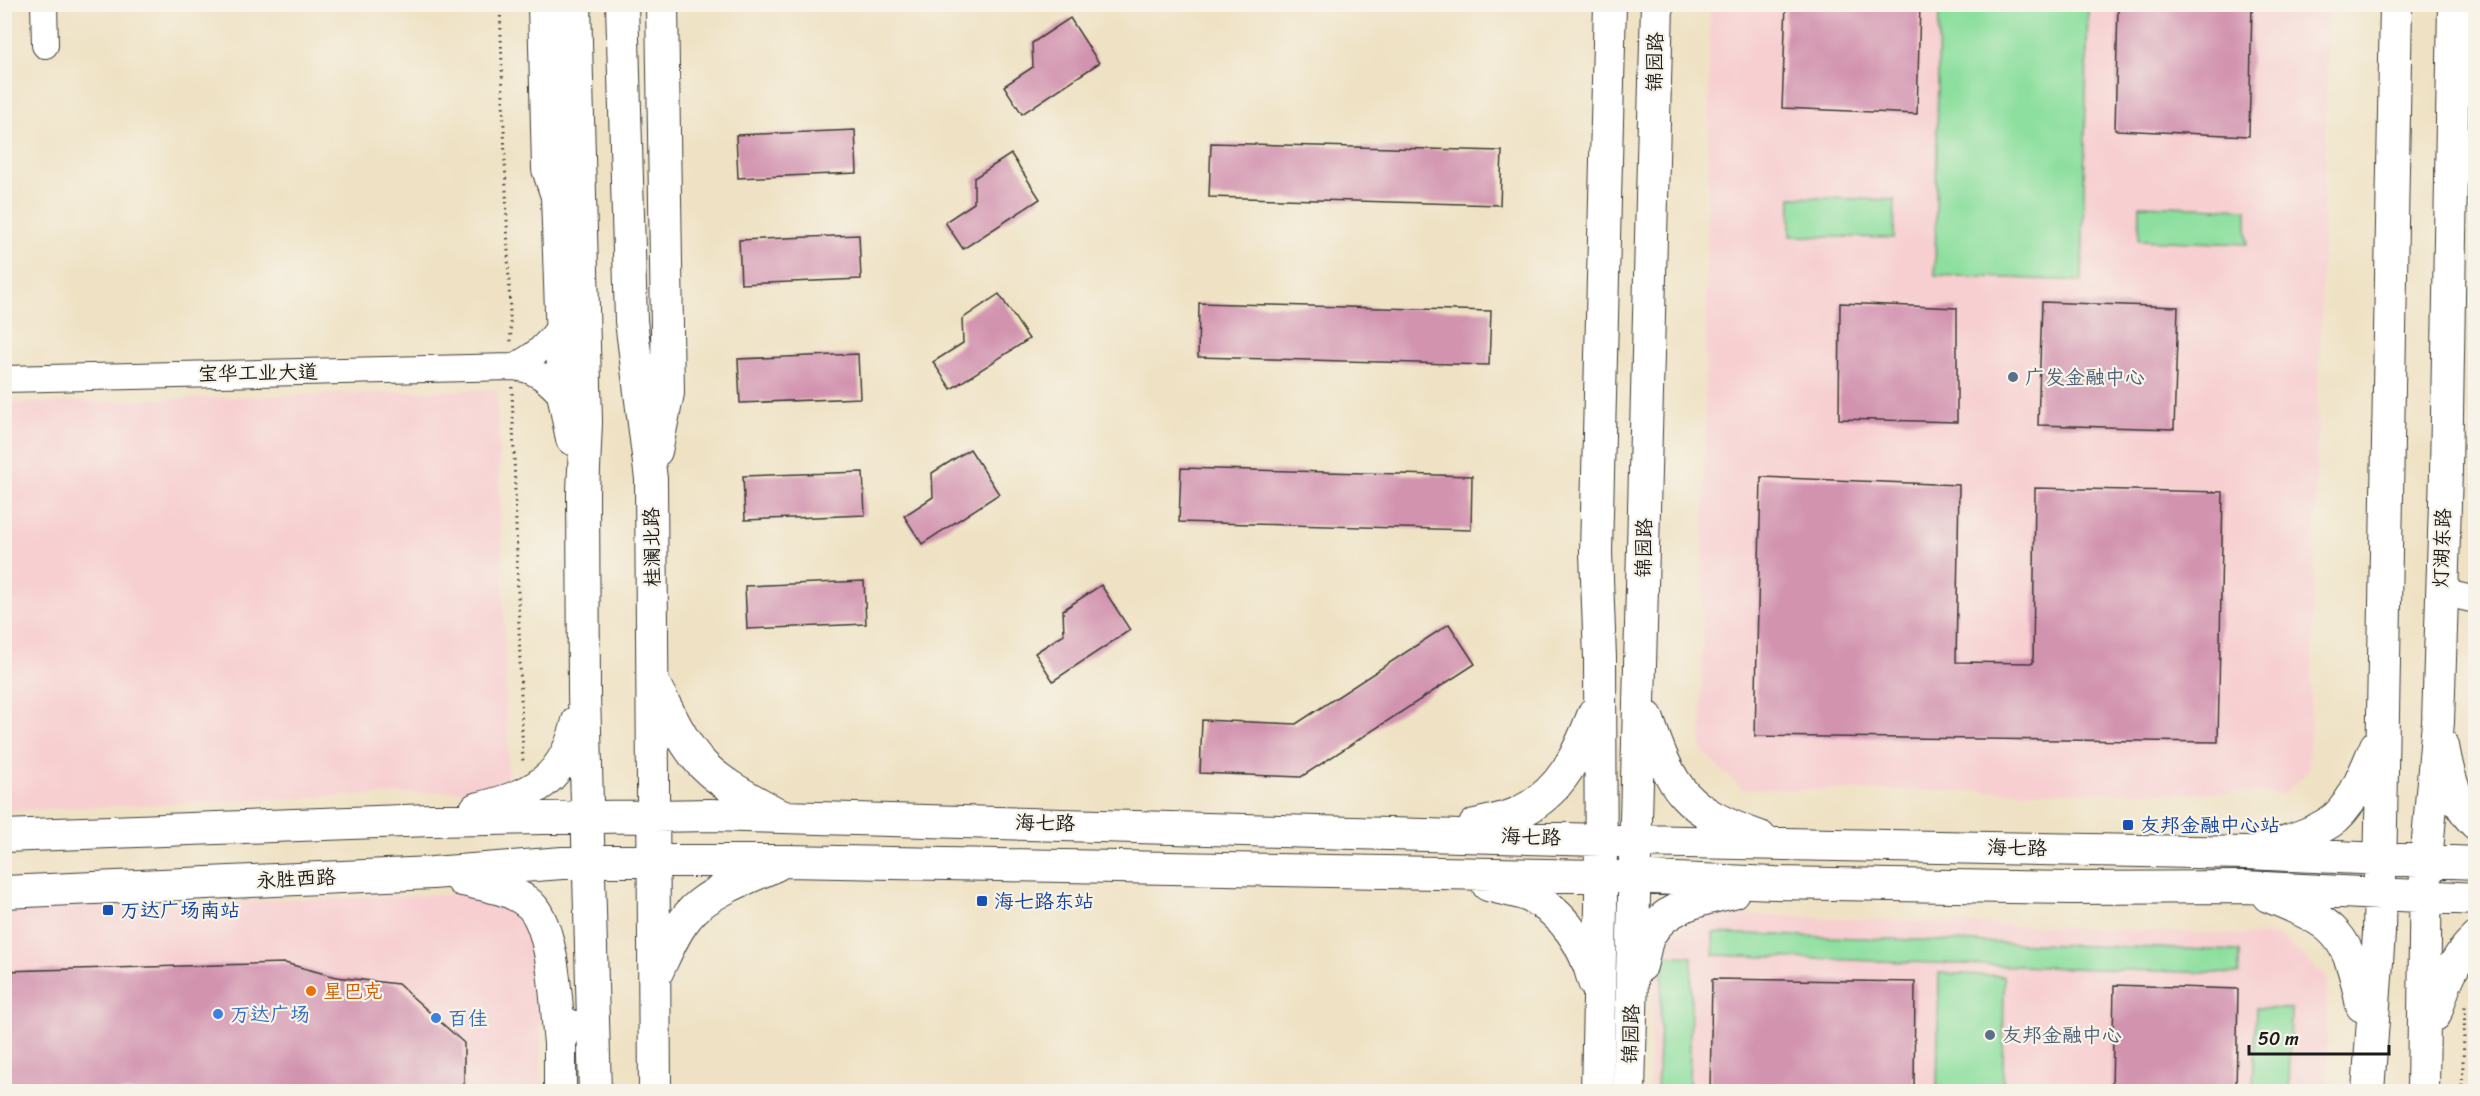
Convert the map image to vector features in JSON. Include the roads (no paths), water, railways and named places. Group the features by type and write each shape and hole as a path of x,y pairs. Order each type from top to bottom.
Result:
{"main road":[{"path":"544,4 548,169 557,196"},
{"path":"575,4 586,422 583,492 586,816 595,1092"},
{"name":"桂澜北路","path":"622,4 632,321 651,479 655,1092"},
{"path":"651,479 668,393 662,4"},
{"name":"锦园路","path":"1597,1092 1601,840 1596,552 1610,4"},
{"name":"锦园路","path":"1629,1092 1657,4"},
{"path":"2368,1092 2369,1049 2379,933 2381,734 2397,4"},
{"name":"灯湖东路","path":"2423,1092 2426,863 2438,722 2440,592 2446,460 2454,4"},
{"path":"578,105 557,196 564,398 583,492"},
{"path":"654,684 680,732 704,765 731,787 783,817"},
{"path":"430,820 524,795 552,777 572,747 584,694"},
{"path":"1446,833 1519,813 1543,799 1562,779 1580,751 1600,695"},
{"path":"1640,695 1660,754 1676,786 1700,810 1733,827 1778,843"},
{"path":"2438,722 2447,770 2458,799 2475,824"},
{"path":"2246,854 2306,834 2332,821 2360,780 2381,734"},
{"path":"4,837 586,816"},
{"name":"海七路","path":"586,816 783,817 1446,833 1601,840 2246,854 2426,863 2475,863"},
{"name":"永胜西路","path":"4,892 432,873 588,861 786,861 1444,874"},
{"path":"654,978 675,934 698,905 734,884 786,861"},
{"path":"432,873 507,891 529,903 543,924 560,1043 560,1092"},
{"path":"1444,874 2072,888 2245,887 2475,899"},
{"path":"1444,874 1528,896 1553,911 1572,932 1588,957 1599,1003"},
{"path":"1632,1002 1650,934 1668,913 1700,900 1774,883"},
{"path":"2245,887 2305,911 2330,927 2344,941 2354,964 2369,1049"},
{"path":"2424,1051 2448,973 2464,949 2475,938"},
{"path":"560,1043 590,958"}],"street":[{"path":"44,4 45,45"},
{"path":"512,367 529,360 550,341 562,324"},
{"path":"512,367 533,372 548,381 564,398"},
{"name":"宝华工业大道","path":"4,379 512,367"},
{"path":"2440,592 2475,600"}],"place":[{"name":"广发金融中心","path":"2013,377"},
{"name":"友邦金融中心站","path":"2128,825"},
{"name":"海七路东站","path":"982,901"},
{"name":"万达广场南站","path":"108,910"},
{"name":"星巴克","path":"311,991"},
{"name":"万达广场","path":"218,1014"},
{"name":"百佳","path":"436,1018"},
{"name":"友邦金融中心","path":"1990,1035"}]}
